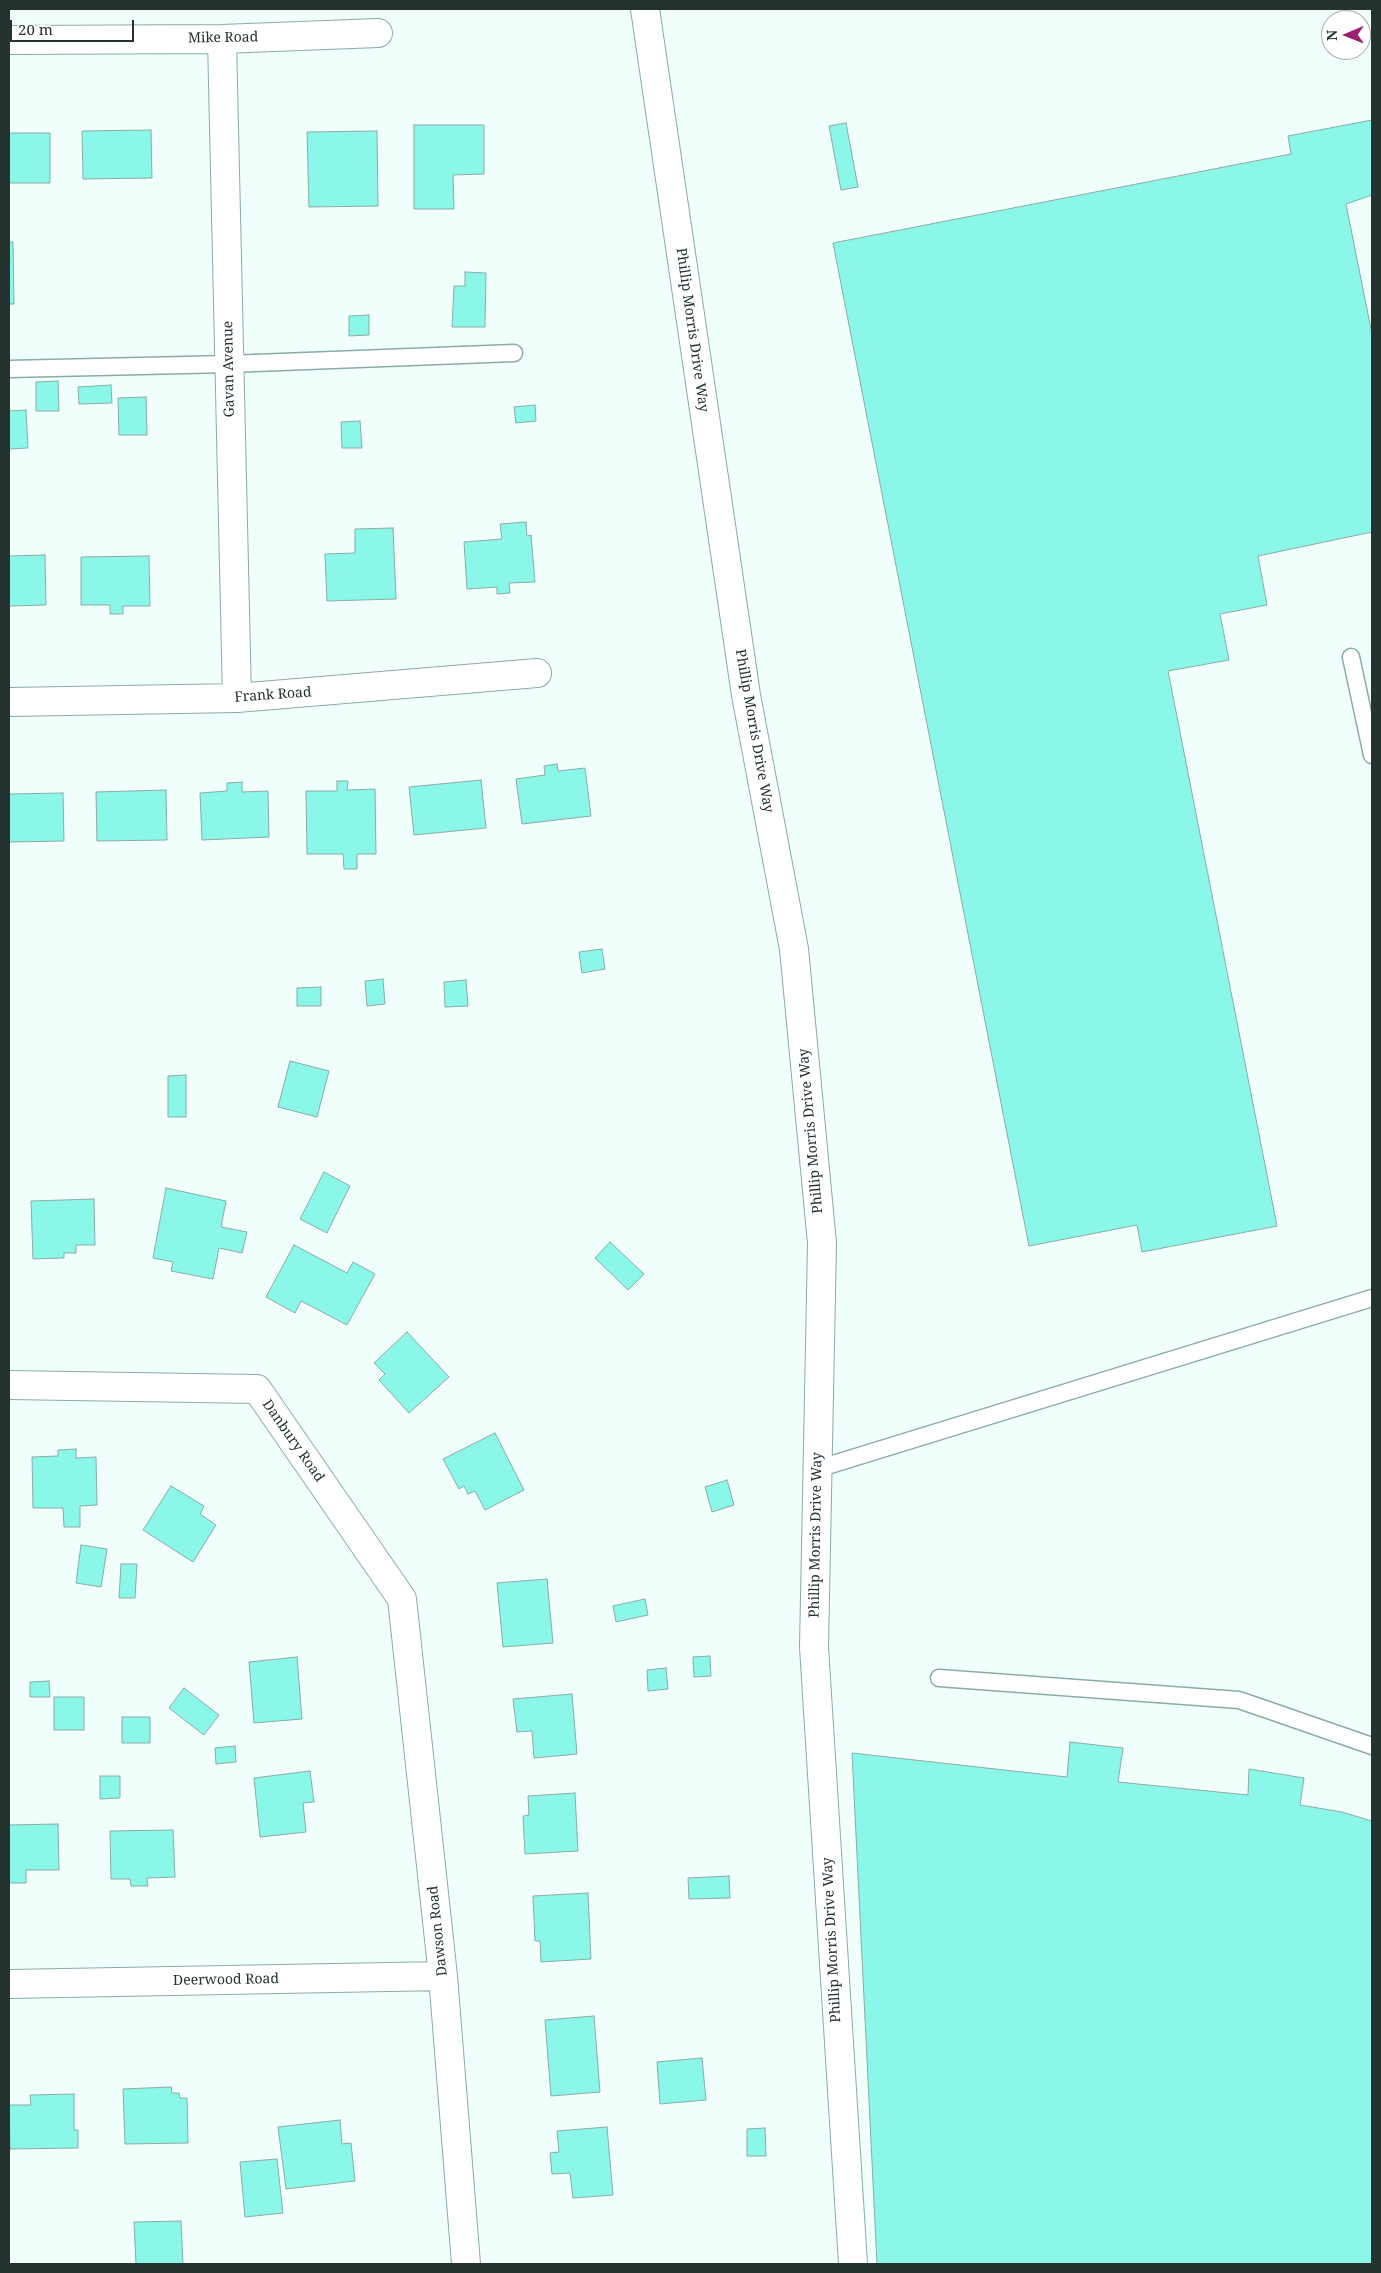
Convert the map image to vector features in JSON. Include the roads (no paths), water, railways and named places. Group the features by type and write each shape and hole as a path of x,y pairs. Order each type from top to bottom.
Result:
{"street":[{"name":"Phillip Morris Drive Way","path":"645,9 746,695 794,949 822,1243 814,1647 853,2264"},
{"name":"Mike Road","path":"9,40 222,39 378,33"},
{"name":"Gavan Avenue","path":"222,39 237,698"},
{"name":"Frank Road","path":"9,702 237,698 537,673"},
{"name":"Danbury Road","path":"9,1384 257,1389 402,1599"},
{"name":"Dawson Road","path":"402,1599 443,1976 466,2264"},
{"name":"Deerwood Road","path":"9,1984 443,1976"}],"lane":[{"path":"9,369 229,364 514,353"},
{"path":"1351,658 1372,755"},
{"path":"817,1469 1372,1298"},
{"path":"939,1678 1239,1700 1372,1746"}]}
